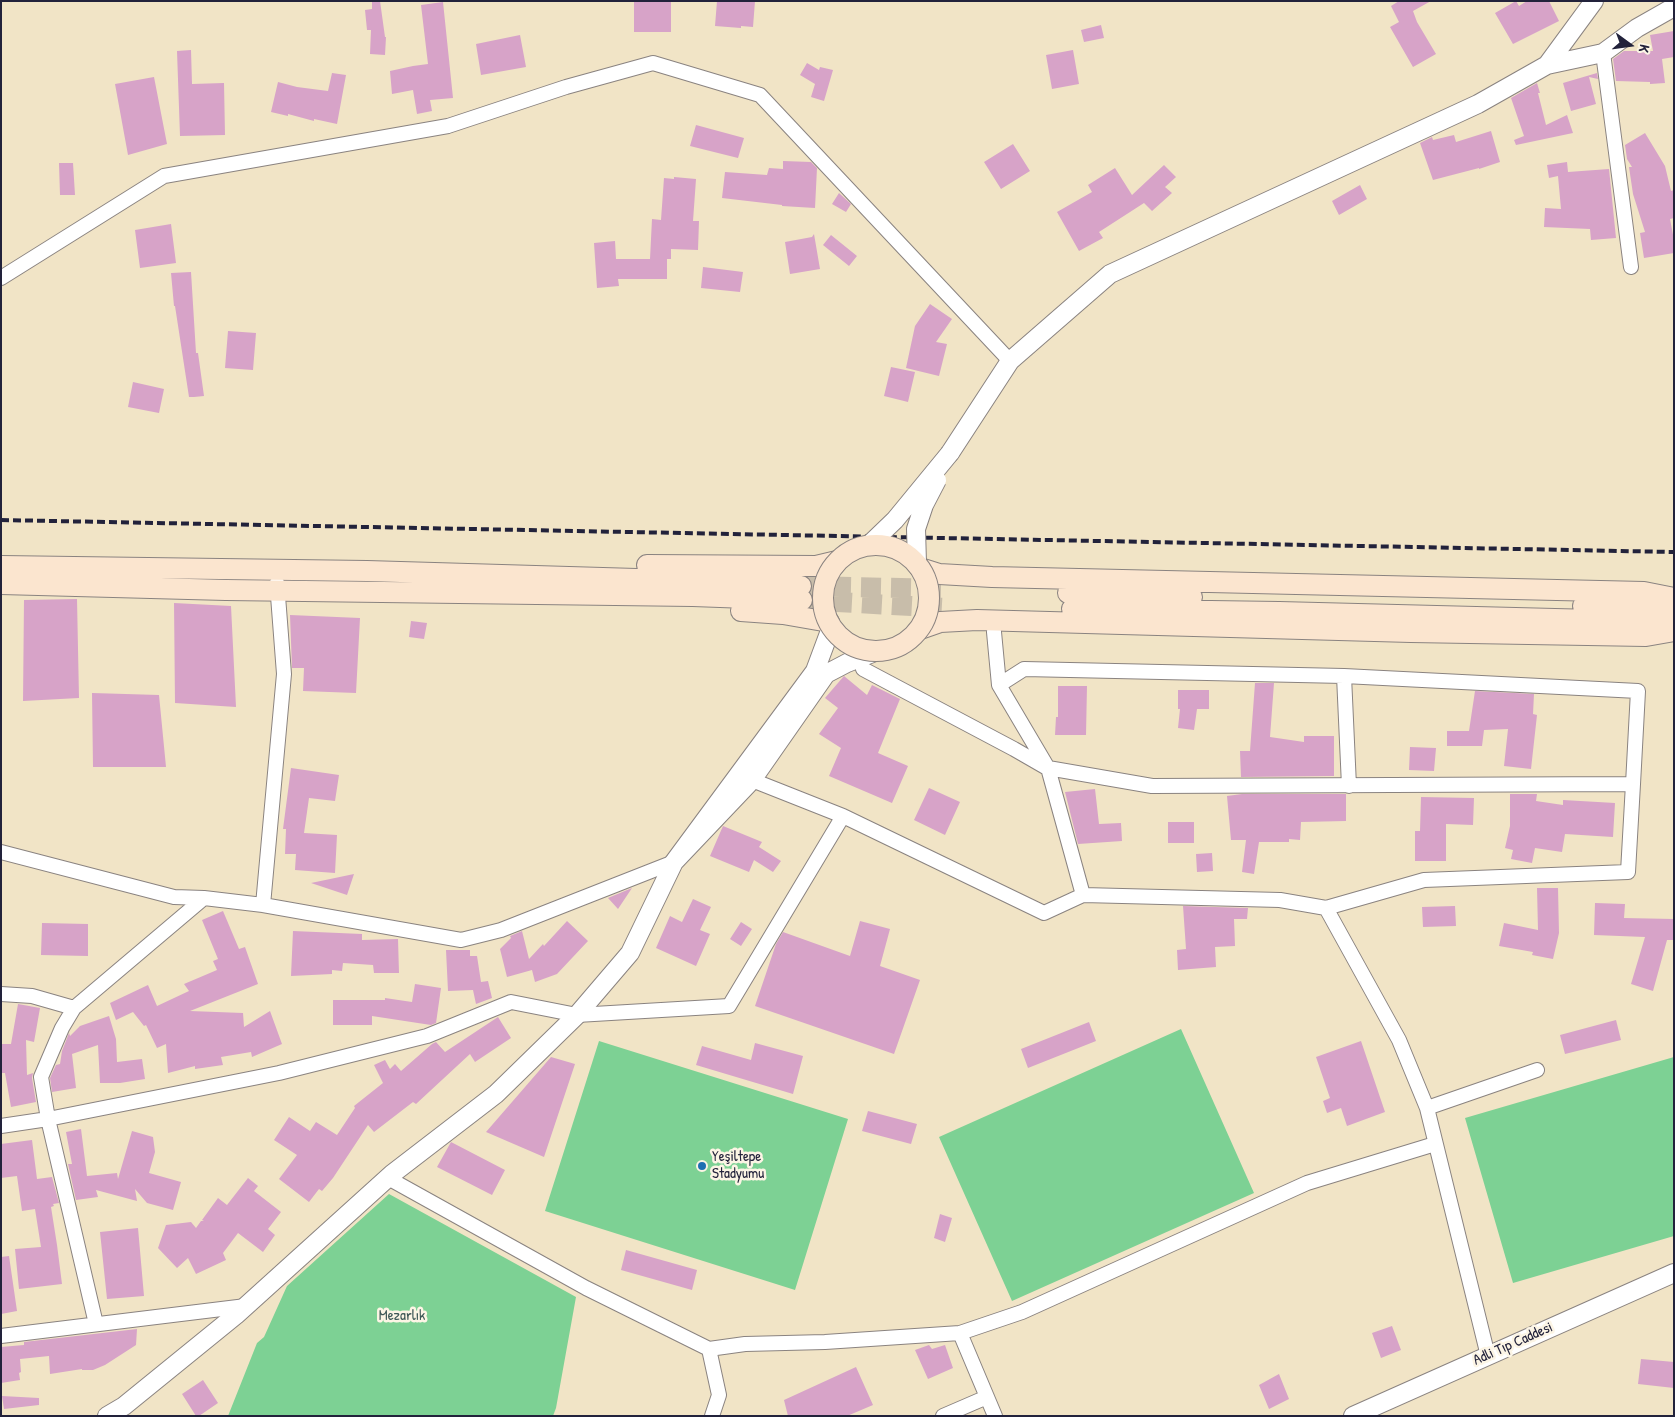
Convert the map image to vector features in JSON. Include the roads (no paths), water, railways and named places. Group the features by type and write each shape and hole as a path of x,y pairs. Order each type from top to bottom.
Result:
{"main road":[{"path":"919,566 926,579 930,596 928,614 920,629 908,642 892,650 875,652 858,649 843,641 830,625 824,612 823,594 828,576 837,561 852,550 869,545 887,546 903,552 919,566 939,574 992,577 1644,592 1674,598"},
{"path":"277,569 451,562 742,567 816,566 837,561"},
{"path":"1,566 277,569 660,579 801,593 673,596 1,584"},
{"path":"277,590 348,598 518,606 698,608 783,614 830,625"},
{"path":"1674,607 948,598 1269,612 1674,622"},
{"path":"920,629 940,622 977,620 1410,632 1646,636 1674,631"}],"street":[{"path":"1547,65 1594,1"},
{"path":"919,566 916,529 924,505 950,453 1010,360 1110,274 1478,104 1547,65 1603,53 1637,28 1674,7"},
{"path":"1603,53 1631,267"},
{"path":"1,278 164,176 448,126 566,87 652,63 760,95 1010,360"},
{"path":"869,545 895,520 950,453"},
{"path":"263,905 284,674 277,569"},
{"path":"1,852 174,897 204,898 263,905 461,940 501,930 674,862 752,780 767,746 815,671 830,625"},
{"path":"994,632 999,685 1048,768 1083,895"},
{"path":"107,1416 124,1406 246,1306 388,1178 496,1094 577,1015 630,953 674,862 826,674 875,652"},
{"path":"752,780 843,816 1044,913 1083,895 1280,900 1326,908 1424,880 1628,872 1638,691 1344,676 1024,669 999,685"},
{"path":"863,670 1048,768 1152,786 1633,784"},
{"path":"1344,676 1349,786"},
{"path":"1,1126 48,1119 279,1073 427,1036 511,1002 577,1015 729,1006 843,816"},
{"path":"174,897 188,912"},
{"path":"96,1324 48,1119 41,1077 62,1028 74,1008 204,898"},
{"path":"1326,908 1399,1040 1427,1108 1488,1356"},
{"path":"1,994 32,996 74,1008"},
{"path":"1427,1108 1538,1070"},
{"path":"388,1178 586,1288 709,1349 745,1344 825,1342 960,1333 1022,1312 1307,1183 1436,1144"},
{"name":"Adli Tıp Caddesi","path":"1353,1416 1674,1273"},
{"path":"1,1336 246,1306"},
{"path":"960,1333 995,1416"},
{"path":"709,1349 719,1395 712,1416"},
{"path":"943,1416 987,1397"}],"tunnel":[{"path":"801,586 948,589"},
{"path":"802,600 947,608"}],"railway":[{"path":"1,520 1674,552"}],"place":[{"name":"Yeşiltepe Stadyumu","path":"702,1166"}],"park label":[{"name":"Mezarlık","path":"402,1316"}]}
